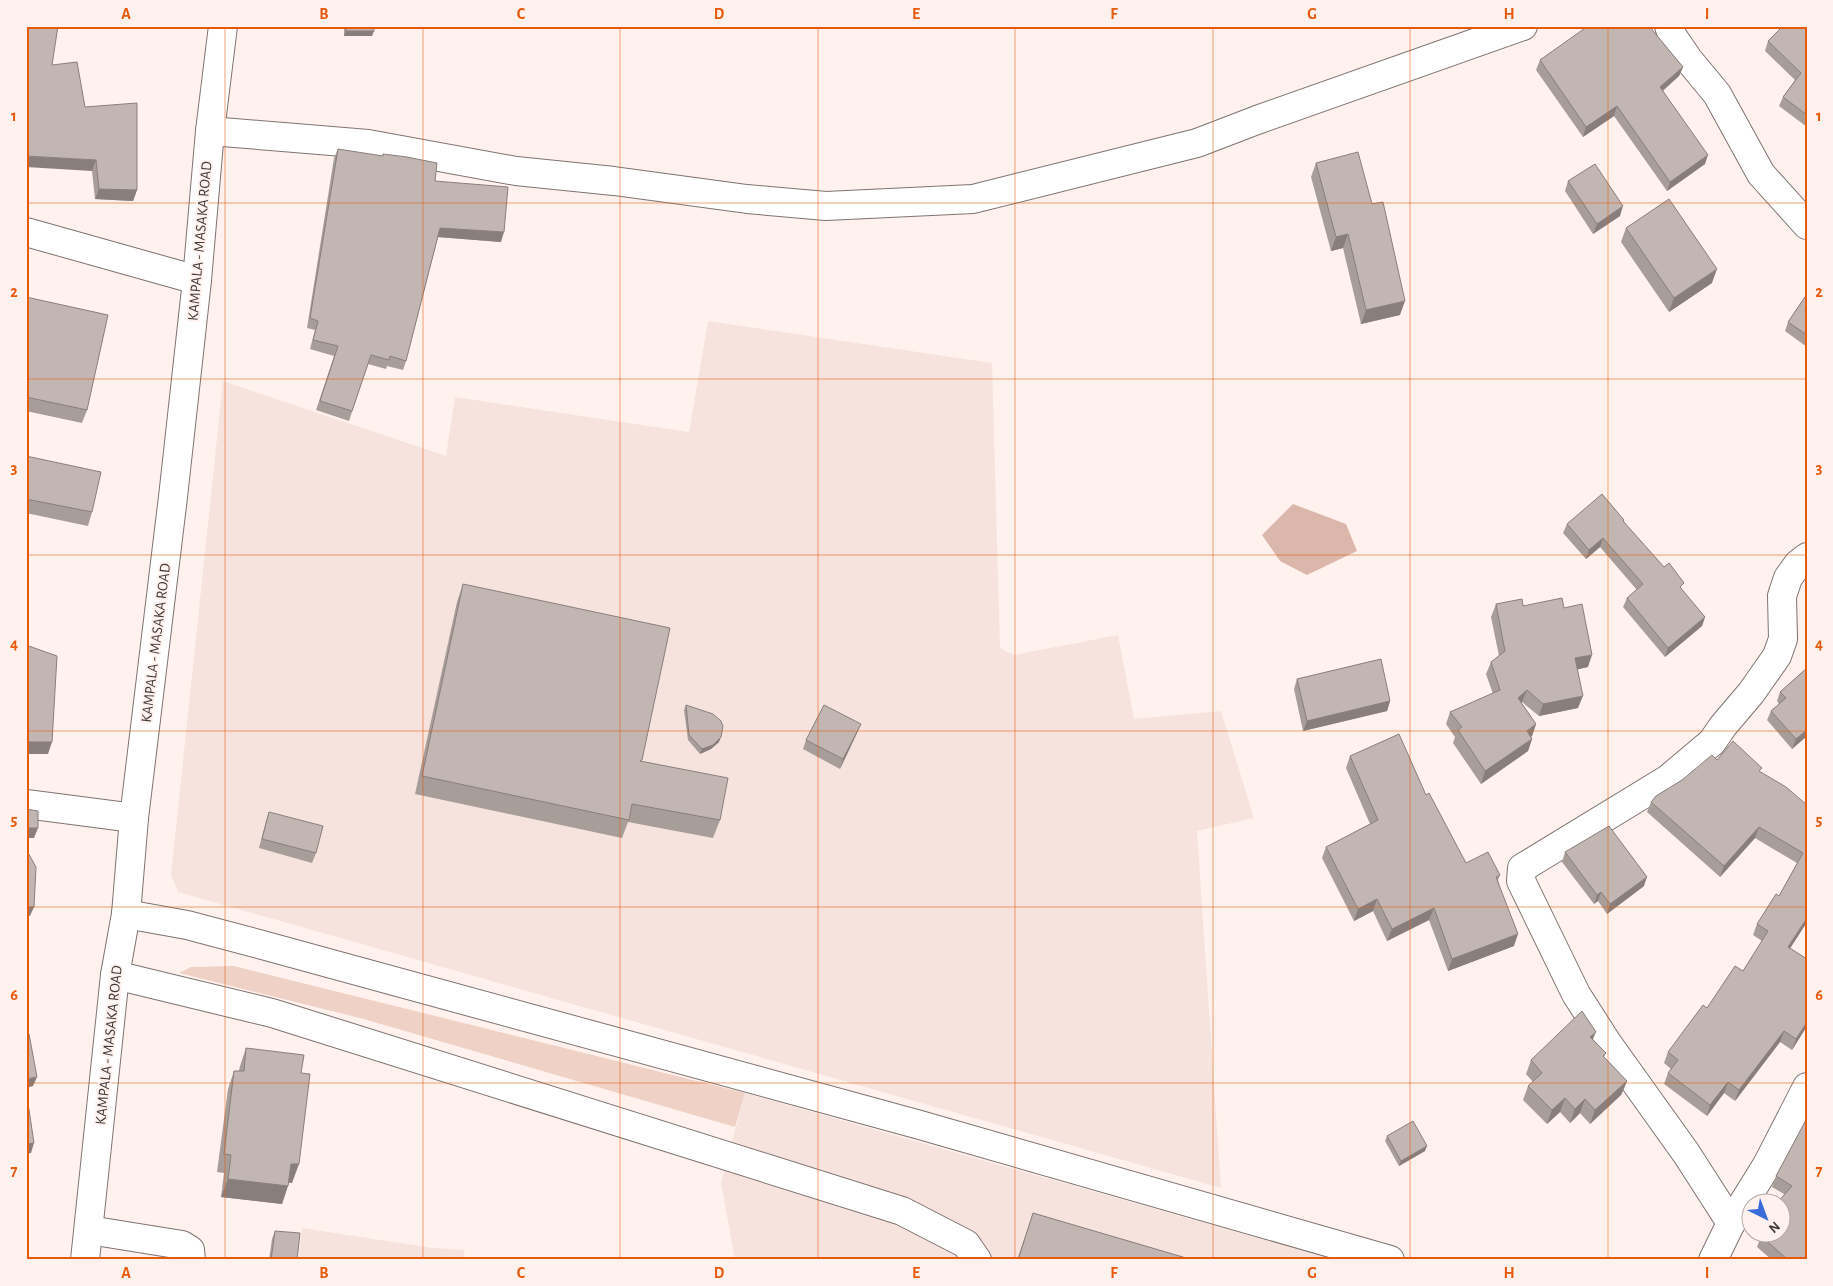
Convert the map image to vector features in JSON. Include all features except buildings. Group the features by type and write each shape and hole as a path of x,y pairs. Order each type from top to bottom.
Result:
{"main road":[{"name":"KAMPALA - MASAKA ROAD","path":"85,1260 116,975 126,914 134,818 166,558 197,280 210,131 223,26"},
{"path":"210,131 368,144 516,171 614,181 757,200 826,206 973,199 1197,143 1523,26"},
{"path":"1670,26 1673,37 1683,52 1716,94 1761,174 1807,225"},
{"path":"26,232 197,280"},
{"path":"1731,1223 1686,1153 1608,1044 1576,994 1521,881 1522,868 1668,779 1712,742 1723,726 1752,693 1777,656 1783,639 1782,596 1788,578 1798,564 1807,557"},
{"path":"26,804 134,818"},
{"path":"126,914 187,926 285,951 920,1125 1390,1260"},
{"path":"116,975 272,1013 902,1211 966,1244 976,1260"},
{"path":"1713,1260 1731,1223 1766,1165 1807,1087"},
{"path":"89,1230 182,1245 190,1250 191,1260"}],"shaded area":[{"path":"708,321 992,363 1000,648 1014,655 1118,635 1134,719 1221,711 1254,818 1197,831 1221,1188 178,892 171,875 223,381 446,456 455,397 689,432"},
{"path":"1293,504 1346,524 1357,551 1307,575 1280,561 1262,535"},
{"path":"234,966 745,1093 735,1127 360,1018 179,973 191,967"},
{"path":"745,1093 1336,1260 735,1260 721,1183"},
{"path":"302,1228 433,1248 464,1250 465,1260 298,1260"}]}
